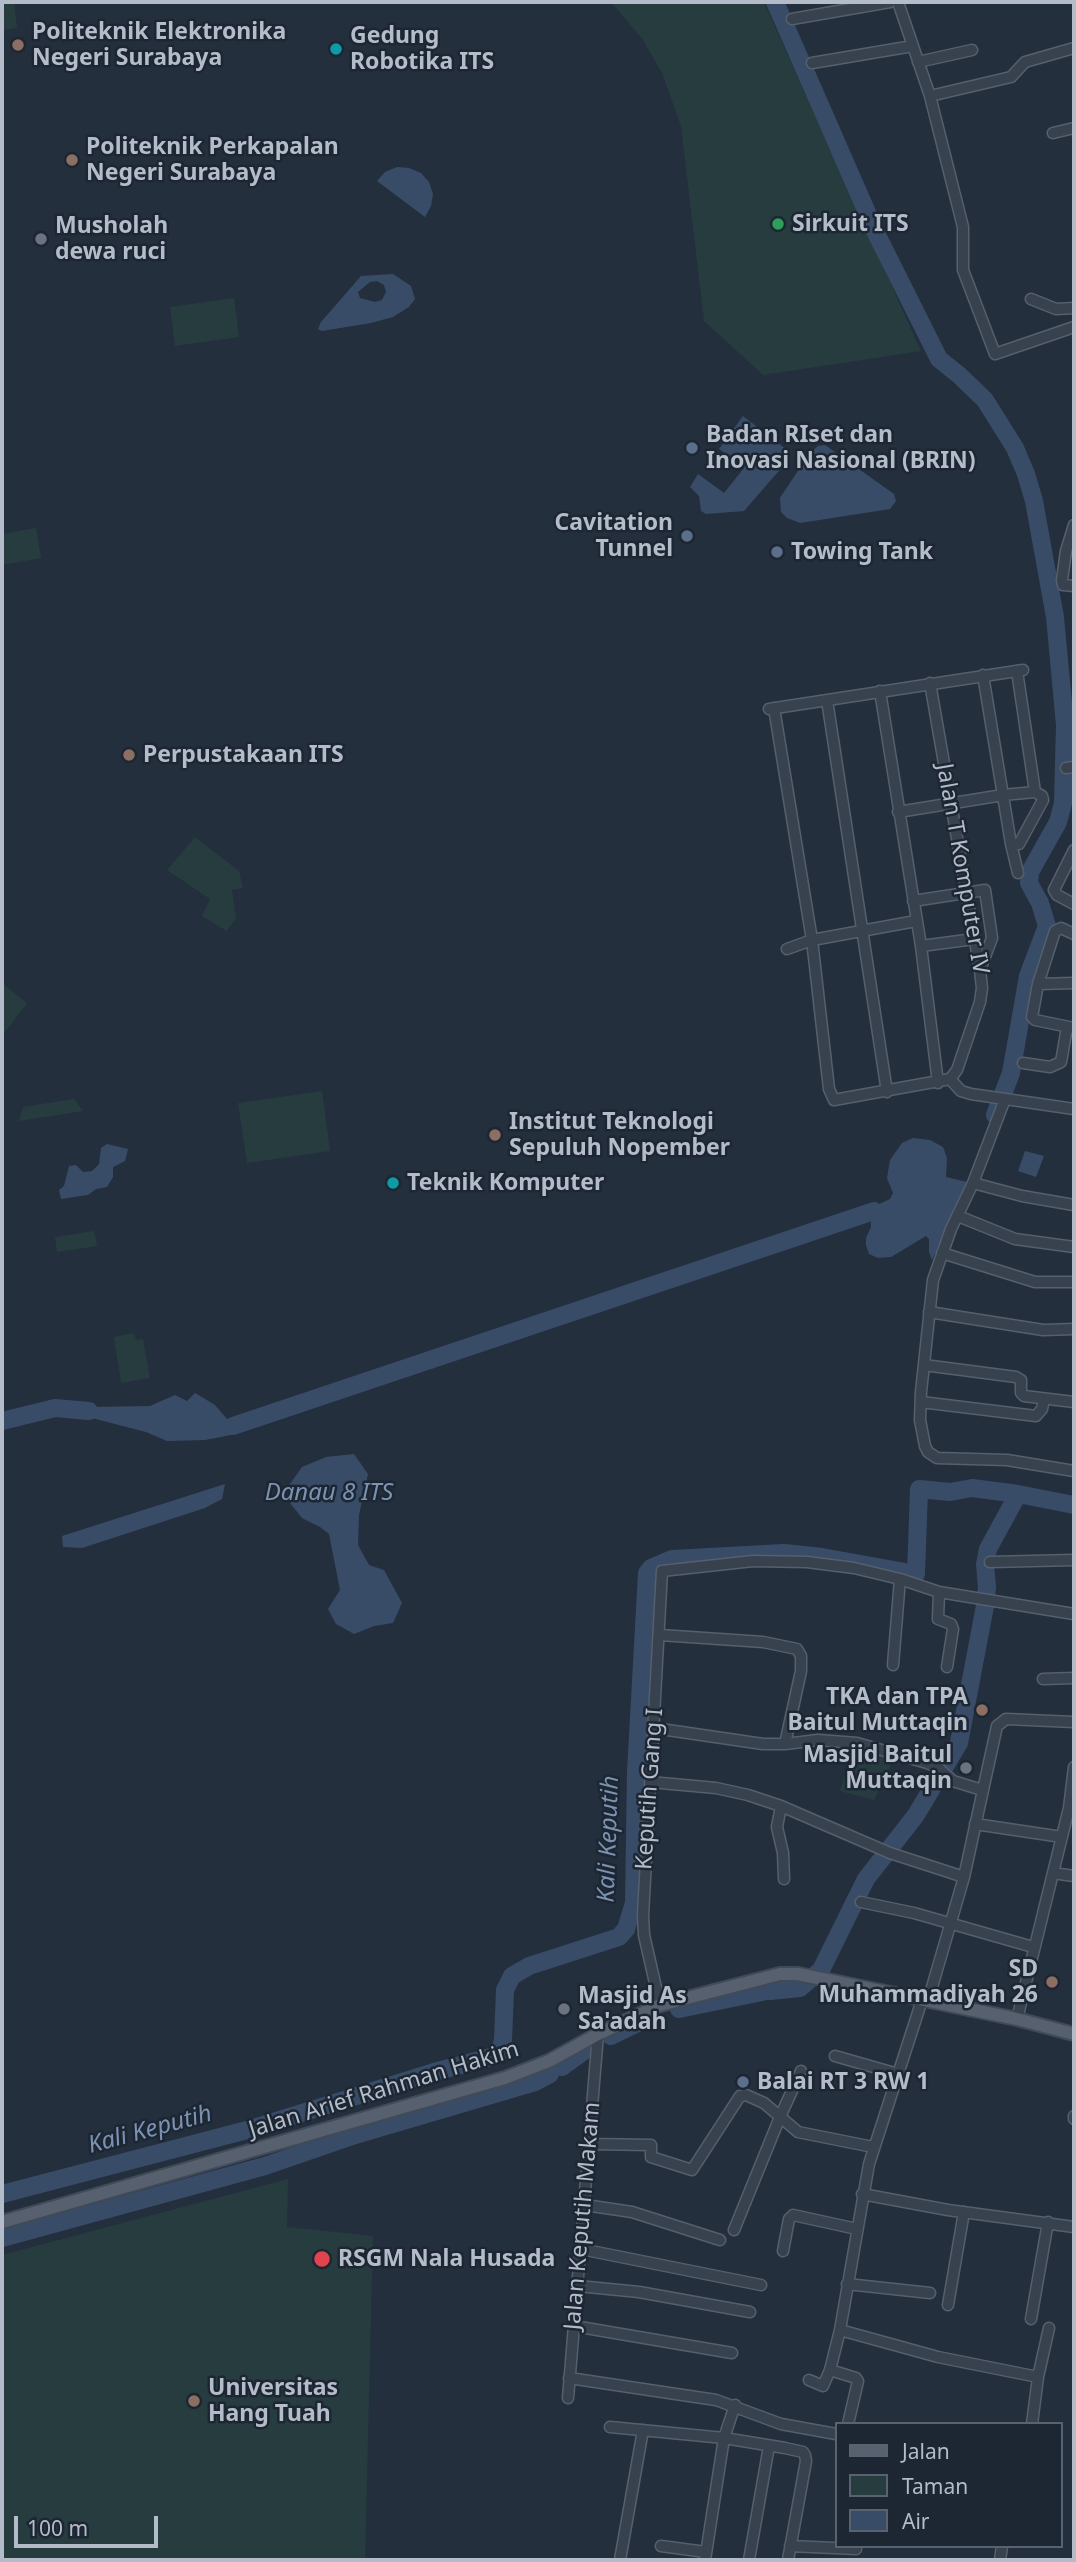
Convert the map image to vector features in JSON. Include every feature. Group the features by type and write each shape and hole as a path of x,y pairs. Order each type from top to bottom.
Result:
{"main road":[{"name":"Jalan Arief Rahman Hakim","path":"2,2222 505,2078 549,2061 660,2005 780,1974 798,1974 1074,2034"}],"street":[{"path":"792,19 890,2"},
{"path":"898,2 930,96 963,227 963,270 995,354 1074,327"},
{"path":"812,63 913,46"},
{"path":"930,96 1011,77 1025,62 1074,48"},
{"path":"918,62 972,50"},
{"path":"1053,133 1074,128"},
{"path":"1031,299 1056,309 1074,308"},
{"path":"1074,525 1066,551 1062,580 1063,585 1074,586"},
{"path":"1035,792 1020,670 771,709 812,940 831,1096 834,1100 950,1079 961,1091 971,1094 1074,1109"},
{"path":"983,676 1018,873"},
{"name":"Jalan T Komputer IV","path":"930,683 982,989 957,1070 950,1079"},
{"path":"880,691 921,946 938,1083"},
{"path":"827,700 887,1091"},
{"path":"898,812 1035,792 1042,796 1042,800 1019,844 1011,844"},
{"path":"1074,850 1054,890 1057,895 1074,904"},
{"path":"913,901 982,889 986,891 992,938 980,970"},
{"path":"787,949 812,940 916,921"},
{"path":"1023,1063 1056,1066 1060,1062 1071,1027 1032,1019 1038,984 1055,931 1061,928 1074,934"},
{"path":"921,946 974,939"},
{"path":"1038,984 1074,983"},
{"path":"1001,1098 973,1183 933,1280 920,1420 925,1446 928,1452 937,1458 1007,1460 1074,1471"},
{"path":"973,1183 1022,1196 1074,1205"},
{"path":"958,1216 1015,1239 1074,1247"},
{"path":"942,1253 1035,1283 1074,1282"},
{"path":"929,1312 1043,1330 1074,1329"},
{"path":"924,1365 1016,1377 1022,1381 1021,1394 1031,1398 1074,1402"},
{"path":"921,1402 1036,1416 1042,1409 1044,1399"},
{"name":"Keputih Gang I","path":"660,2005 644,1935 643,1915 662,1571 780,1560 854,1568 900,1579"},
{"path":"990,1562 1074,1560"},
{"path":"893,1665 900,1579 939,1592 1074,1614"},
{"path":"939,1592 938,1619 953,1627 947,1667"},
{"path":"660,1635 764,1642 795,1648 801,1656 796,1700 785,1744"},
{"path":"1043,1679 1074,1678"},
{"path":"809,2380 822,2386 830,2370 840,2330 862,2194 873,2147 925,2001 964,1877 995,1730 1000,1721 1006,1719 1074,1722"},
{"path":"654,1728 763,1744 818,1740 857,1742 937,1767 949,1779 982,1790"},
{"path":"1017,2020 1033,1947 1072,1808 1074,1767"},
{"path":"650,1782 716,1788 781,1806 885,1851 964,1877"},
{"path":"781,1806 778,1827 783,1853 783,1879"},
{"path":"975,1824 1062,1837"},
{"path":"1053,1873 1074,1876"},
{"path":"861,1902 1033,1947"},
{"name":"Jalan Keputih Makam","path":"568,2398 598,2034"},
{"path":"835,2056 898,2074"},
{"path":"734,2230 801,2071"},
{"path":"590,2144 650,2144 651,2156 655,2159 693,2170 741,2095 748,2095 764,2103 801,2133 873,2147"},
{"path":"862,2194 1074,2227"},
{"path":"585,2205 632,2212 720,2240"},
{"path":"948,2305 964,2212"},
{"path":"783,2251 789,2219 793,2215 857,2229"},
{"path":"1031,2319 1048,2222"},
{"path":"581,2249 761,2286"},
{"path":"847,2284 930,2293"},
{"path":"578,2286 639,2292 750,2312"},
{"path":"574,2326 732,2353"},
{"path":"1032,2422 1038,2377 1049,2328"},
{"path":"840,2330 938,2357 1038,2377"},
{"path":"830,2370 858,2381 848,2422"},
{"path":"569,2378 716,2400 781,2424 834,2434"},
{"path":"661,2546 705,2556 724,2438 735,2405"},
{"path":"610,2427 724,2438 803,2452 806,2457 788,2560"},
{"path":"620,2560 643,2430"},
{"path":"749,2560 769,2446"},
{"path":"790,2546 856,2549"}],"green space":[{"path":"2,2 14,2 17,28 2,30"},
{"name":"Sirkuit ITS","path":"611,2 764,2 921,351 763,375 704,321 681,126 662,73 643,40"},
{"path":"234,298 239,337 175,346 170,307"},
{"path":"36,528 41,558 2,565 2,534"},
{"path":"195,837 239,871 243,888 232,890 236,918 227,931 202,916 210,899 167,870"},
{"path":"2,983 27,1003 2,1036"},
{"path":"322,1091 330,1151 247,1163 238,1103"},
{"path":"74,1099 83,1111 19,1121 23,1107"},
{"path":"94,1231 97,1246 57,1252 55,1237"},
{"path":"134,1333 136,1340 143,1339 150,1378 121,1383 114,1337"},
{"path":"854,1746 894,1758 874,1800 840,1791"},
{"name":"Universitas Hang Tuah","path":"288,2179 287,2227 373,2236 365,2560 2,2560 2,2255"}],"water":[{"path":"397,167 421,173 429,182 433,194 425,217 377,181 385,172"},
{"path":"393,274 411,286 415,299 409,307 393,317 322,331 318,329 321,322 361,276","holes":["377,281 384,285 386,292 382,300 375,302 360,298 358,292 370,282"]},
{"path":"743,416 787,450 790,458 744,511 706,514 701,511 699,496 690,487 698,474 724,493 744,468 719,449"},
{"path":"825,445 894,494 896,501 890,509 800,523 787,518 781,512 780,498 809,454 818,446"},
{"path":"913,1138 930,1140 943,1147 947,1158 946,1177 967,1182 932,1260 929,1239 926,1236 891,1257 878,1258 869,1254 866,1245 871,1218 877,1205 890,1199 893,1193 887,1178 890,1160 902,1143"},
{"path":"107,1144 128,1149 125,1161 113,1167 113,1177 107,1187 96,1189 88,1195 61,1199 59,1190 64,1186 69,1166 76,1165 83,1172 92,1171 99,1164 101,1148"},
{"path":"1025,1151 1044,1156 1036,1177 1018,1171"},
{"path":"195,1393 215,1405 233,1426 236,1434 205,1440 167,1441 146,1432 88,1417 90,1407 150,1406 175,1395 187,1401"},
{"name":"Danau 8 ITS","path":"354,1454 368,1474 359,1515 358,1545 369,1565 384,1570 402,1603 393,1623 374,1626 354,1634 336,1624 328,1609 340,1590 329,1534 302,1518 290,1503 290,1484 302,1467 326,1457"},
{"path":"225,1484 222,1499 205,1508 82,1548 63,1547 62,1536"}],"waterway":[{"path":"775,2 876,233 939,359 985,400 1015,448 1034,501 1055,617 1065,725 1063,803 1058,822 1030,872 1029,883 1040,903 1047,926 1028,976 1011,1073 995,1115"},
{"path":"233,1426 874,1211"},
{"path":"2,1421 55,1408 89,1411"},
{"name":"Kali Keputih","path":"2,2194 247,2130 434,2072 495,2056 500,2052 503,2040 505,1990 512,1976 529,1966 619,1937 626,1929 634,1903 636,1772 647,1573 651,1568 672,1559 784,1553 916,1574 919,1489 950,1492 972,1488 1018,1494"},
{"path":"770,1991 800,1988 821,1970 866,1879 916,1815 959,1743 985,1606 985,1564 988,1549 1018,1494 1074,1505"},
{"path":"679,2009 762,1992"},
{"path":"611,2036 644,2020"},
{"path":"562,2067 591,2046"},
{"name":"Kali Keputih","path":"2,2238 265,2166 355,2135 535,2082 550,2074"}],"place":[{"name":"Politeknik Elektronika Negeri Surabaya","path":"18,45"},
{"name":"Gedung Robotika ITS","path":"336,49"},
{"name":"Politeknik Perkapalan Negeri Surabaya","path":"72,160"},
{"name":"Sirkuit ITS","path":"778,224"},
{"name":"Musholah dewa ruci","path":"41,239"},
{"name":"Badan RIset dan Inovasi Nasional (BRIN)","path":"692,448"},
{"name":"Cavitation Tunnel","path":"687,536"},
{"name":"Towing Tank","path":"777,552"},
{"name":"Perpustakaan ITS","path":"129,755"},
{"name":"Institut Teknologi Sepuluh Nopember","path":"495,1135"},
{"name":"Teknik Komputer","path":"393,1183"},
{"name":"TKA dan TPA Baitul Muttaqin","path":"982,1710"},
{"name":"Masjid Baitul Muttaqin","path":"966,1768"},
{"name":"SD Muhammadiyah 26","path":"1052,1982"},
{"name":"Masjid As Sa'adah","path":"564,2009"},
{"name":"Balai RT 3 RW 1","path":"743,2082"},
{"name":"RSGM Nala Husada","path":"322,2259"},
{"name":"Universitas Hang Tuah","path":"194,2401"}]}
